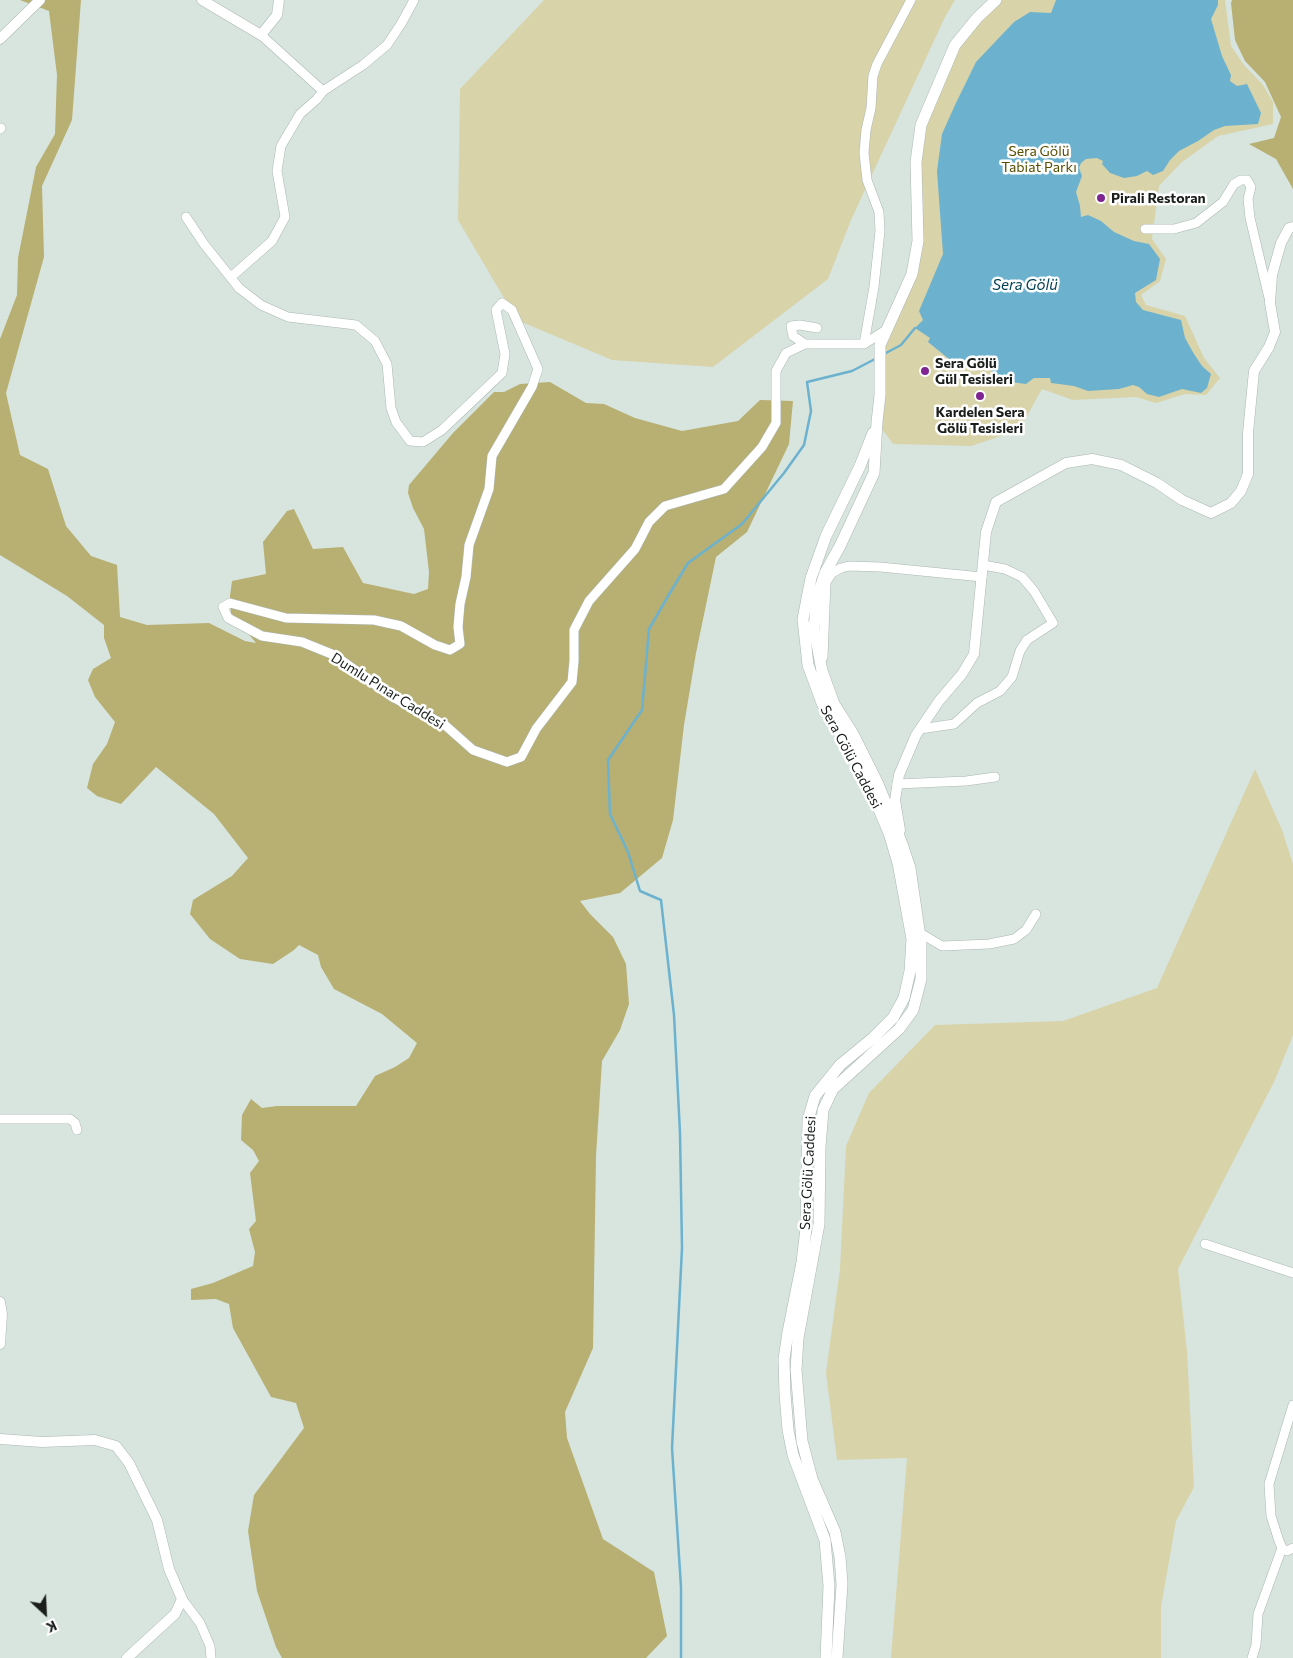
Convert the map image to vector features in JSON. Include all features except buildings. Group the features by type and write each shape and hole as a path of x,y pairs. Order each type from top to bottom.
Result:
{"main road":[{"name":"Sera Gölü Caddesi","path":"837,1658 842,1584 840,1557 835,1532 812,1479 802,1441 796,1370 798,1338 819,1224 820,1147 824,1110 833,1088 899,1029 913,1010 922,979 920,933 910,868 878,784 853,734 834,704 822,671 814,628 817,598 825,573 840,546 874,473 880,394 880,345 912,274 918,241 916,162 921,124 956,45 977,18 996,0"},
{"name":"Sera Gölü Caddesi","path":"826,1658 829,1586 825,1540 793,1455 788,1430 784,1358 802,1262 806,1229 808,1120 815,1096 840,1065 873,1038 893,1018 904,998 910,971 912,939 908,926 898,863 889,833 868,783 822,703 808,665 803,619 811,578 826,536 860,466 877,422"}],"street":[{"path":"0,39 40,0"},
{"path":"202,0 261,35 323,91"},
{"path":"261,35 277,15 279,0"},
{"path":"231,276 272,241 284,217 277,171 281,146 300,114 323,91 363,64 386,45 401,24 414,0"},
{"path":"864,344 874,287 880,231 879,212 867,180 864,153 866,130 871,108 873,76 877,64 911,0"},
{"path":"898,863 902,844 895,800 898,775 920,729 939,701 962,674 974,654 986,532 996,502 1066,463 1092,459 1121,464 1157,483 1182,500 1211,513 1231,503 1241,491 1248,474 1248,434 1254,371 1269,347 1275,332 1250,218 1248,199 1251,187 1247,180 1240,180 1234,184 1223,202 1196,223 1174,229 1145,229"},
{"name":"Dumlu Pınar Caddesi","path":"186,217 204,244 239,288 261,305 288,317 356,325 375,341 387,364 391,408 396,422 410,441 423,442 442,430 502,373 505,354 496,310 502,303 512,310 538,369 532,387 492,456 489,489 469,545 466,577 460,604 458,627 460,644 450,650 435,645 401,626 374,620 286,618 230,603 222,607 228,618 262,636 302,642 334,655 391,696 446,726 473,750 507,762 521,758 536,729 572,682 574,630 590,601 635,549 649,522 665,506 724,488 762,448 776,423 776,371 786,353 805,344"},
{"path":"1270,303 1272,275 1281,243 1289,228 1293,227"},
{"path":"818,328 800,324 791,326 793,336 805,344 864,344 886,330"},
{"path":"920,729 954,724 977,703 1000,691 1012,677 1017,666 1020,651 1027,640 1053,623 1034,591 1022,577 1005,569 983,565"},
{"path":"822,703 826,582 832,573 849,566 880,567 982,577"},
{"path":"897,784 966,781 995,777"},
{"path":"908,926 942,946 989,944 1014,939 1026,930 1036,914"},
{"path":"0,1119 70,1119 75,1123 77,1130"},
{"path":"1205,1244 1293,1273"},
{"path":"0,1302 2,1314 0,1344"},
{"path":"1252,1658 1256,1645 1258,1614 1282,1548 1272,1516 1269,1484 1293,1405"},
{"path":"0,1439 42,1442 95,1440 116,1446 129,1463 157,1520 169,1569 182,1599 200,1623 210,1646 211,1658"},
{"path":"1282,1548 1287,1551 1293,1548"},
{"path":"127,1658 176,1614 182,1599"}],"green space":[{"path":"544,0 955,0 945,17 851,220 828,279 713,367 612,360 517,320 458,220 460,89"},
{"name":"Sera Gölü","path":"996,0 1225,0 1231,46 1244,65 1263,85 1273,102 1273,124 1218,136 1182,162 1159,186 1152,239 1166,259 1160,281 1141,295 1146,305 1185,316 1204,358 1220,378 1206,395 1185,394 1156,403 1136,397 1073,400 1042,389 1019,430 971,446 893,444 877,422 880,345 912,274 921,125 955,45"},
{"path":"1255,769 1282,830 1293,864 1293,1035 1275,1080 1178,1269 1187,1351 1194,1487 1176,1521 1161,1607 1161,1658 891,1658 907,1458 837,1460 826,1373 840,1269 846,1146 869,1093 935,1025 1063,1021 1157,988"}],"shaded area":[{"path":"20,0 81,0 72,120 42,186 44,257 6,393 20,455 48,469 66,526 91,556 117,565 120,617 147,625 209,623 245,641 256,643 231,613 230,596 232,581 266,574 263,542 287,511 294,509 313,549 343,547 363,583 414,594 428,589 429,572 424,529 413,508 408,493 409,485 453,433 494,392 504,392 520,384 550,382 586,403 604,404 635,418 682,431 738,421 760,400 793,401 789,444 747,532 716,557 696,653 684,725 673,820 662,858 620,893 580,901 613,937 626,964 629,1004 620,1030 602,1061 596,1156 593,1348 565,1412 567,1438 603,1539 654,1572 667,1636 646,1658 282,1658 276,1647 257,1591 248,1531 254,1495 304,1428 296,1403 271,1397 233,1328 229,1304 216,1299 191,1300 191,1289 213,1283 253,1266 255,1252 249,1229 256,1221 250,1173 259,1161 253,1150 241,1140 242,1115 251,1099 262,1108 277,1106 356,1106 375,1076 409,1058 417,1043 382,1014 334,989 321,967 318,955 299,945 273,964 240,959 210,939 190,914 193,900 232,876 248,858 214,814 156,767 121,804 97,796 87,788 93,764 107,744 115,722 95,697 88,680 93,669 111,658 104,638 104,625 67,596 0,555 0,339 17,295 18,258 36,167 55,134 57,75 49,11"},
{"path":"1232,0 1293,0 1293,189 1276,159 1249,144 1274,138 1281,117 1265,82 1245,61 1235,40"}],"water":[{"name":"Sera Gölü","path":"1056,0 1218,0 1218,5 1211,19 1222,56 1231,75 1230,81 1237,86 1247,84 1261,113 1258,124 1225,126 1214,130 1179,151 1163,171 1153,175 1147,171 1137,176 1124,178 1110,173 1102,164 1103,161 1097,158 1086,159 1079,168 1082,176 1076,192 1081,217 1088,215 1101,221 1114,232 1134,241 1149,244 1160,259 1156,280 1135,293 1136,302 1143,310 1181,320 1185,338 1202,366 1211,374 1207,388 1201,393 1182,389 1159,397 1147,394 1139,387 1133,385 1119,389 1088,391 1074,386 1051,383 1050,378 1034,378 1026,384 994,380 990,365 986,363 960,368 928,342 930,338 915,328 923,320 919,311 943,254 937,171 942,134 976,62 1014,22 1030,12 1051,13"}],"waterway":[{"path":"884,354 901,345 915,328"},
{"path":"681,1658 681,1587 672,1448 682,1248 680,1133 674,1015 661,900 640,891 628,852 610,814 608,760 642,710 649,629 688,563 742,524 784,473 804,445 811,411 807,382 852,371 877,358"}],"place":[{"name":"Pirali Restoran","path":"1101,198"},
{"name":"Sera Gölü Gül Tesisleri","path":"925,371"},
{"name":"Kardelen Sera Gölü Tesisleri","path":"980,396"}],"park label":[{"name":"Sera Gölü Tabiat Parkı","path":"1039,160"}]}
